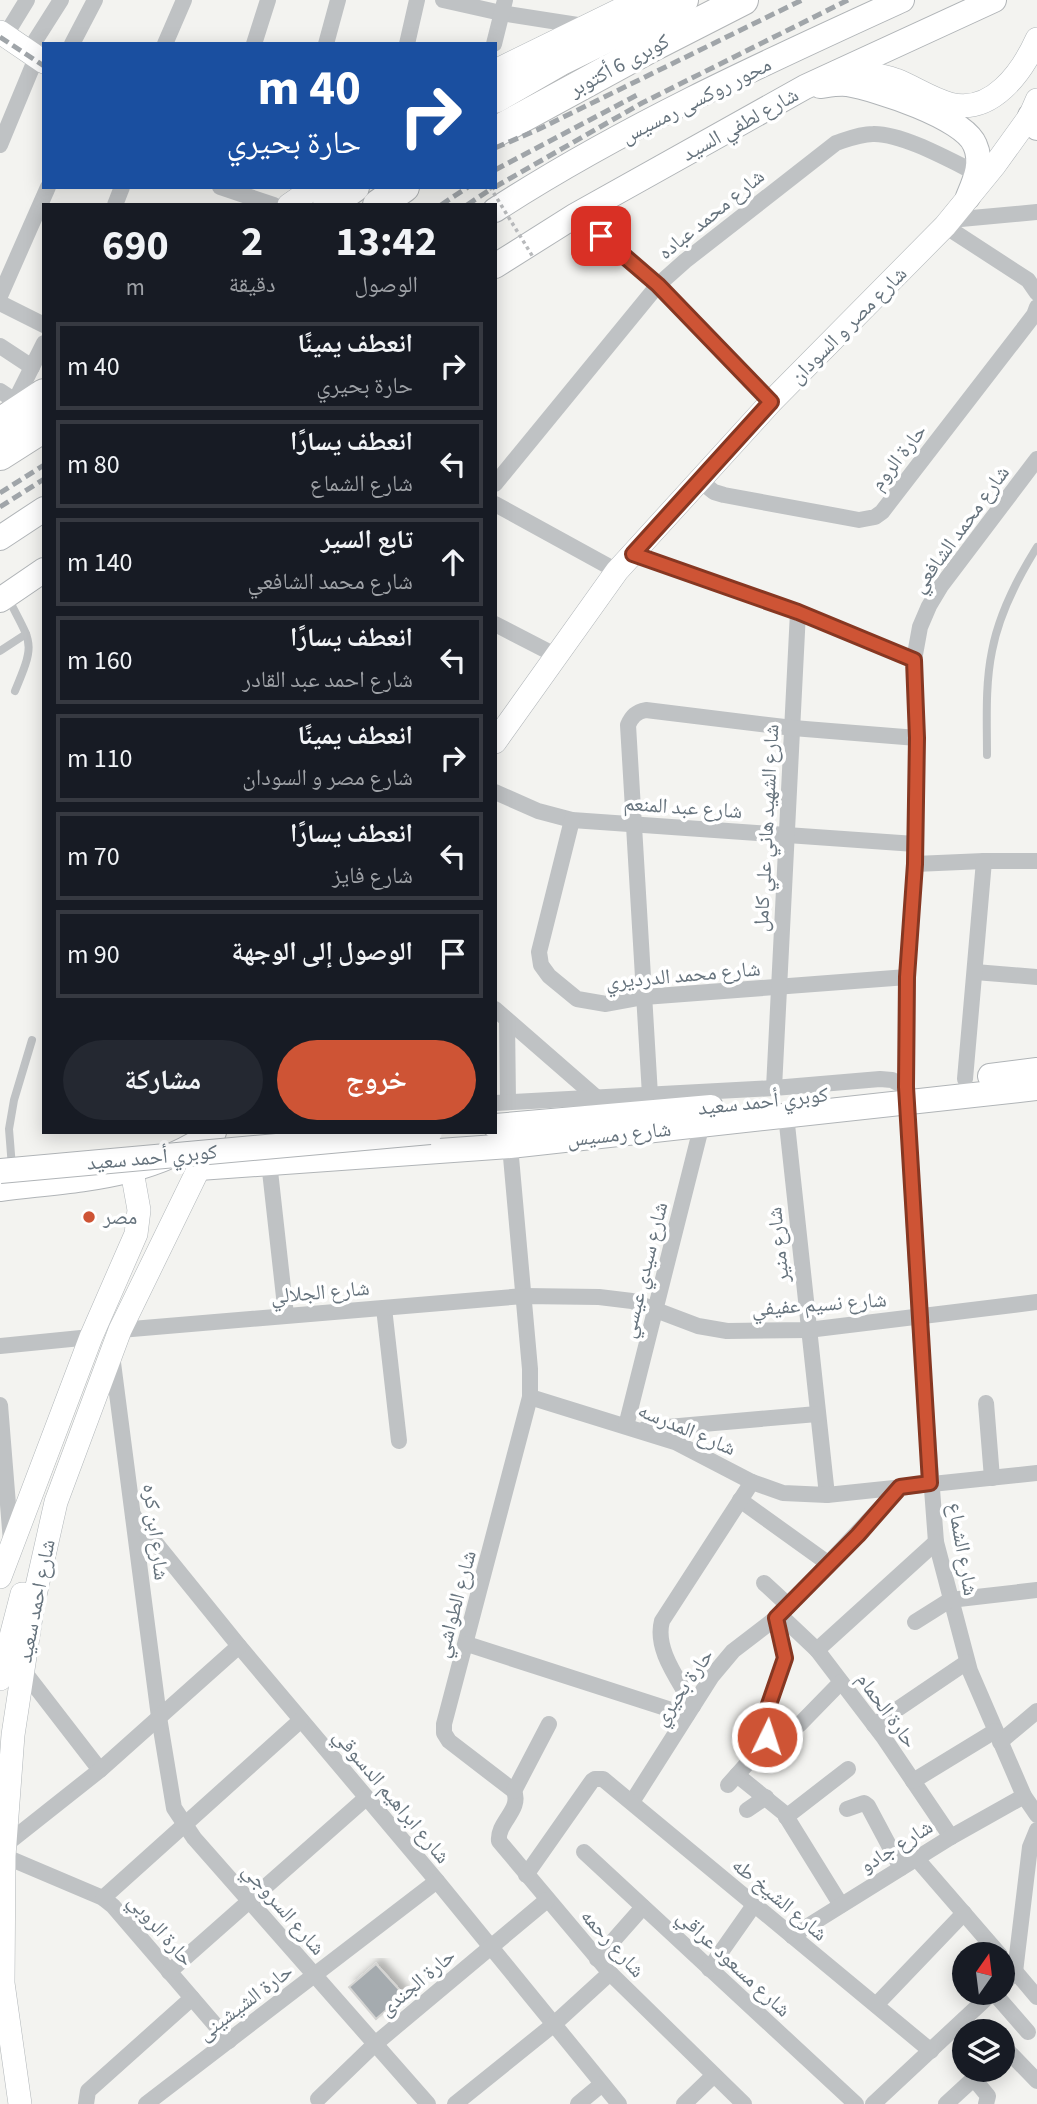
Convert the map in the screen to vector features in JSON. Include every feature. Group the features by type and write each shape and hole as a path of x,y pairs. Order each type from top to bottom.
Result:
{"highway":[{"name":"كوبرى 6 أكتوبر","path":"497,97 561,60 683,0"},
{"name":"كوبرى 6 أكتوبر","path":"497,131 743,0"},
{"path":"331,203 351,189"},
{"path":"380,203 401,189"},
{"path":"4,406 42,395"},
{"path":"0,455 42,428"}],"main road":[{"path":"497,70 584,26 609,7 640,0"},
{"name":"محور روكسى رمسيس","path":"497,209 535,184 634,130 902,0"},
{"name":"شارع لطفي السيد","path":"497,265 576,215 805,87 995,0"},
{"path":"3,34 36,57"},
{"path":"837,72 864,73 885,78 949,104 975,107 1004,88 1018,71 1037,39"},
{"path":"805,87 844,83 875,91 935,113 964,131 975,143 981,175"},
{"path":"968,197 981,175 1035,115"},
{"path":"292,203 312,189"},
{"name":"شارع مصر و السودان","path":"497,739 625,563 771,402 948,223 968,197"},
{"path":"4,406 38,375"},
{"path":"0,538 42,510"},
{"path":"3,598 42,571"},
{"name":"شارع رمسيس","path":"199,1168 503,1136 702,1124 786,1115 906,1094 965,1079 1037,1088"},
{"name":"شارع رمسيس","path":"906,1094 1037,1088"},
{"name":"كوبري أحمد سعيد","path":"503,1136 682,1110 906,1094"},
{"path":"5,1182 132,1171 167,1159 211,1134"},
{"name":"شارع احمد سعيد","path":"20,2104 3,1983 4,1851 13,1735 33,1604 56,1502 116,1341 199,1168 221,1134"},
{"name":"كوبري أحمد سعيد","path":"5,1182 413,1134"},
{"name":"شارع احمد سعيد","path":"0,1577 90,1337 136,1234 139,1210 132,1171"},
{"path":"0,1679 23,1591 56,1502"},
{"path":"0,2030 13,2104"}],"street":[{"path":"3,34 27,0"},
{"path":"43,42 61,0"},
{"path":"73,42 95,0"},
{"path":"166,42 184,0"},
{"path":"255,42 268,0"},
{"path":"327,42 338,0"},
{"path":"407,42 417,0"},
{"path":"443,0 503,7 584,26"},
{"path":"494,42 503,7"},
{"path":"0,145 36,57"},
{"name":"شارع محمد عباده","path":"497,482 658,285 836,144 855,136 896,136 981,175"},
{"path":"223,189 239,200 260,203"},
{"path":"948,223 1037,212"},
{"path":"576,215 658,285 771,402"},
{"path":"948,223 1028,280 1037,293"},
{"path":"39,225 1,303 42,324"},
{"name":"حارة الروم","path":"699,480 714,492 724,495 859,520 875,517 882,512 1034,315 1037,307"},
{"path":"0,346 38,375 42,354"},
{"name":"شارع محمد الشافعي","path":"906,1094 907,977 915,864 917,738 914,660 920,627 929,606 1037,459"},
{"path":"497,505 625,563 798,612 914,660"},
{"name":"شارع الشهيد هاني علي كامل","path":"774,1088 798,612"},
{"path":"497,625 557,656"},
{"path":"650,1095 628,725 631,717 646,710 793,728 917,738"},
{"name":"شارع عبد المنعم","path":"497,793 538,811 572,820 915,844"},
{"name":"شارع محمد الدرديري","path":"572,820 539,952 541,965 549,976 577,999 606,1004 644,997 907,977"},
{"path":"965,1079 984,861"},
{"path":"915,864 1037,861"},
{"path":"975,972 1037,977"},
{"path":"501,1014 596,1097"},
{"path":"501,1014 502,1103"},
{"name":"شارع رمسيس","path":"502,1103 774,1088 880,1079 892,1080 906,1094"},
{"name":"شارع الشماع","path":"906,1094 936,1542 967,1662 1024,1796 1037,1815"},
{"name":"شارع منير","path":"786,1115 827,1495"},
{"name":"شارع سيدي عيسي","path":"632,1428 656,1309 702,1124"},
{"name":"شارع الطواشي","path":"503,1136 524,1296 530,1397 444,1724 444,1733 449,1741 514,1791"},
{"path":"269,1162 286,1315"},
{"name":"شارع نسيم عفيفي","path":"524,1296 599,1297 632,1301 698,1326 727,1331 808,1330 1037,1302"},
{"name":"شارع الجلالي","path":"116,1341 286,1315 524,1296"},
{"path":"384,1308 399,1441"},
{"path":"0,1346 90,1337"},
{"name":"شارع ابن كره","path":"116,1341 132,1515 159,1717"},
{"name":"شارع المدرسه","path":"530,1397 675,1442 752,1482 783,1493 827,1495 1037,1473"},
{"path":"986,1403 992,1478"},
{"path":"0,1405 11,1546"},
{"path":"632,1428 817,1414"},
{"path":"690,1710 661,1645 659,1632 668,1610 752,1482"},
{"name":"حارة بحيري","path":"632,1802 712,1676 733,1651 782,1613 900,1487"},
{"path":"740,1500 829,1564"},
{"name":"شارع ابراهيم الدسوقي","path":"132,1515 619,2104"},
{"path":"817,1650 936,1542"},
{"name":"حارة الحمام","path":"764,1583 782,1613 817,1650 874,1725 951,1837"},
{"path":"915,1622 950,1600 1037,1590"},
{"path":"782,1613 785,1658 766,1713 764,1726 767,1737 761,1748 732,1780 766,1797 786,1817 841,1905"},
{"path":"467,1644 690,1710"},
{"path":"4,1851 239,1646"},
{"path":"874,1725 967,1662"},
{"path":"22,1669 100,1769"},
{"path":"799,1725 841,1682"},
{"path":"913,1781 998,1736 1037,1711"},
{"name":"شارع السروجي","path":"159,1717 174,1808 184,1825 428,2104"},
{"path":"103,1898 301,1720"},
{"path":"514,1791 549,1724"},
{"path":"786,1817 848,1769"},
{"name":"شارع الشيخ طه","path":"526,1875 592,1781 603,1779 931,2051"},
{"name":"شارع رحمه","path":"514,1791 517,1797 515,1805 500,1828 499,1841 610,1973 744,2104"},
{"name":"شارع جادو","path":"792,1936 916,1858 1024,1796"},
{"path":"747,1810 766,1797"},
{"path":"169,1972 366,1798"},
{"path":"847,1809 864,1803 868,1805 901,1868"},
{"path":"1037,1830 1030,1847 1016,1972 1037,1997"},
{"name":"حارة الروبي","path":"4,1851 103,1898 113,1906 229,2041"},
{"name":"شارع مسعود عراقي","path":"584,1852 856,2104"},
{"path":"916,1858 990,1942"},
{"name":"حارة الشيشينى","path":"146,2104 437,1881"},
{"name":"حارة الجندى","path":"318,2099 375,2044 547,1900"},
{"path":"709,1969 754,1905"},
{"path":"597,1959 643,1907"},
{"path":"876,2005 964,1913"},
{"path":"455,2104 553,2025 610,1973"},
{"path":"86,2104 88,2091 192,1998"},
{"path":"873,2104 979,2006"},
{"path":"1007,2006 1033,2029 1015,2043"},
{"path":"1015,2061 1037,2081"},
{"path":"684,2104 714,2075"},
{"path":"946,2104 970,2082"},
{"path":"982,2082 988,2096 986,2104"},
{"path":"578,2104 602,2084"}],"lane":[{"path":"987,755 991,652 1003,613 1033,562 1037,547"},
{"path":"3,598 26,635 30,652 15,691"},
{"path":"0,650 26,635"},
{"path":"5,1182 4,1130 32,1040"}],"path":[{"path":"491,189 533,257"}],"building":[{"path":"376,1964 404,1995 376,2019 349,1987"}],"railway":[{"path":"497,147 802,0"},
{"path":"497,186 642,103 848,0"},
{"path":"0,37 42,65"},
{"path":"497,169 639,94"},
{"path":"444,203 465,189"},
{"path":"470,203 491,189"},
{"path":"0,493 42,466"},
{"path":"0,507 42,480"}],"place":[{"name":"مصر","path":"89,1217"}],"route":[{"path":"601,236 658,285 771,402 633,554 798,612 914,660 917,738 915,864 907,977 906,1087 930,1483 900,1487 858,1535 776,1618 785,1658 766,1713 764,1726 767,1737"}]}
